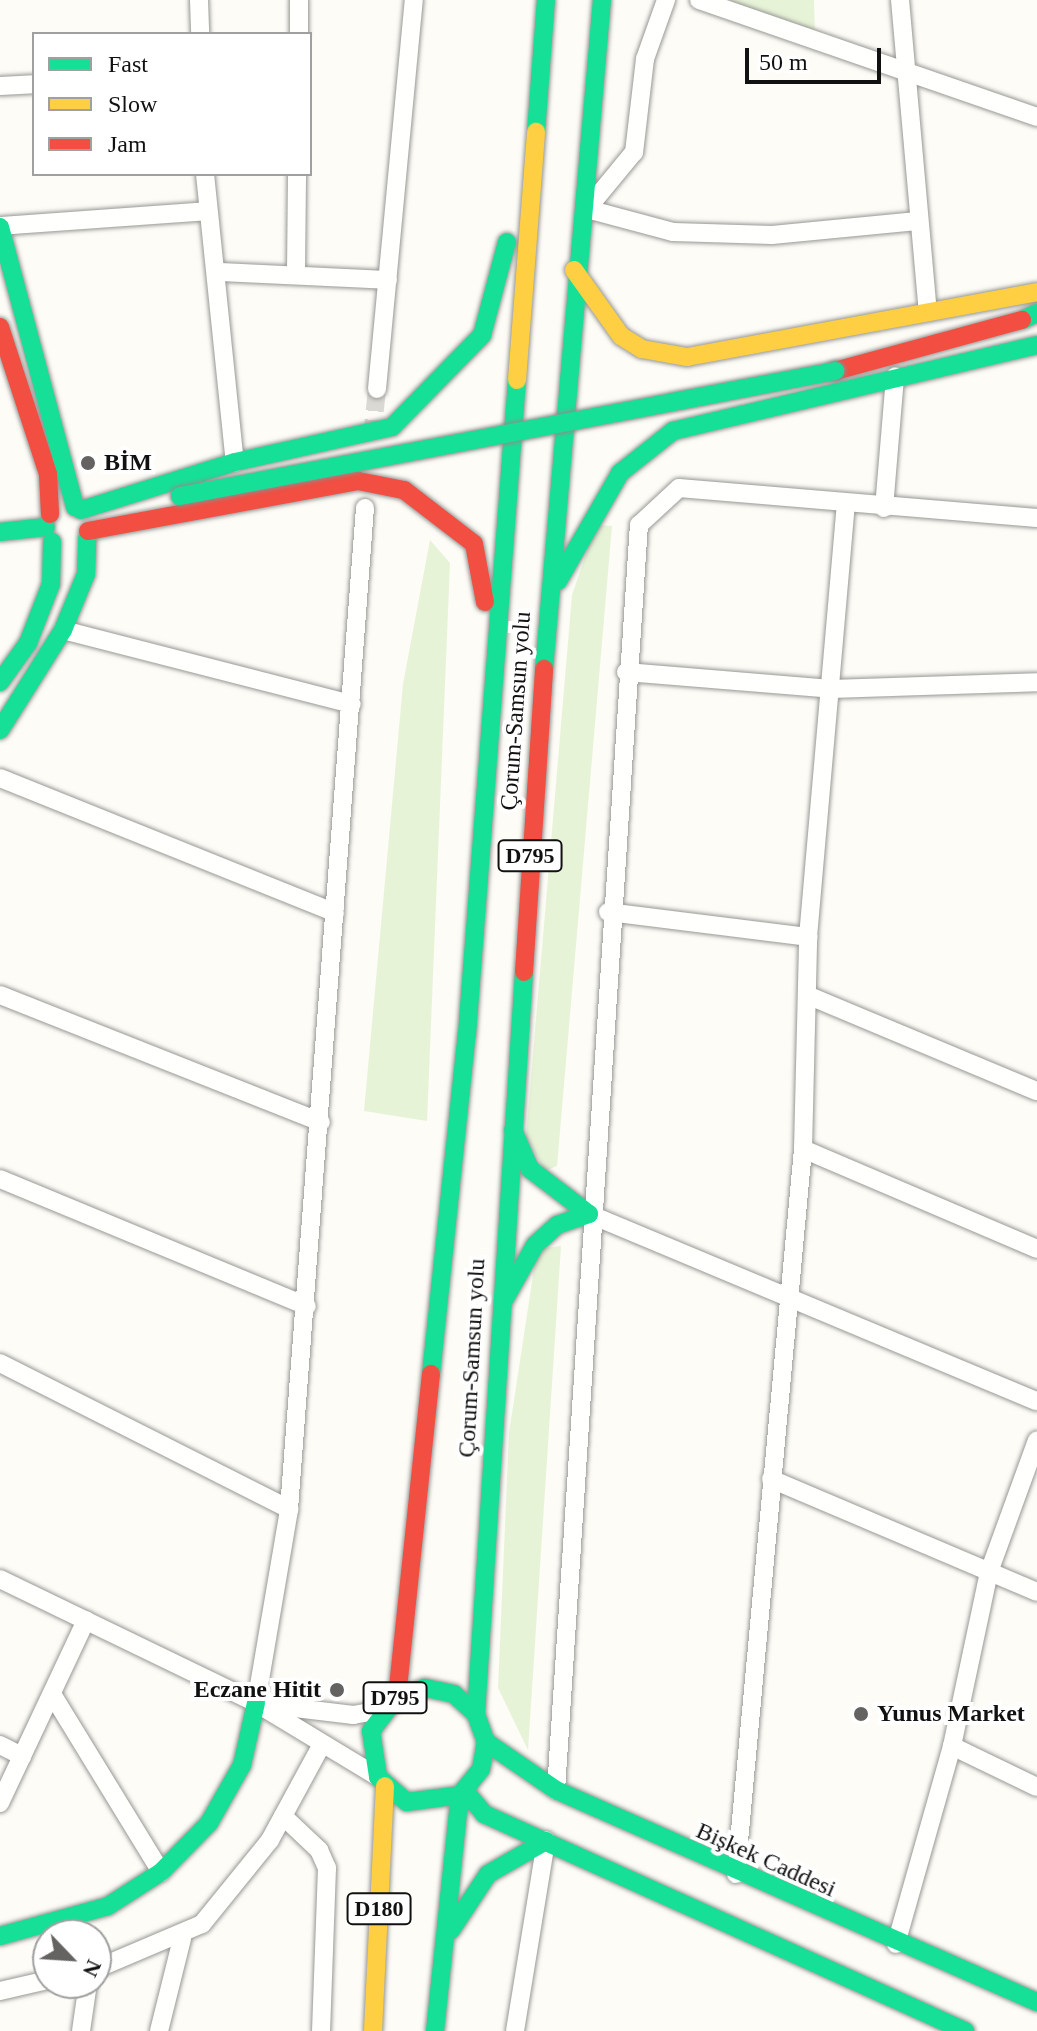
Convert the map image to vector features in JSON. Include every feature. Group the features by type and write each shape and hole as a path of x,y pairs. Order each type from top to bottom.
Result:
{"main road":[{"name":"Çorum-Samsun yolu","path":"397,1697 467,1034 491,666 546,0"},
{"name":"Çorum-Samsun yolu","path":"486,1742 476,1714 511,1125 574,270 587,209 602,0"},
{"path":"49,528 68,549 84,521 235,462 392,427 482,335 499,286 541,54"},
{"path":"0,226 84,521 86,574 63,630 0,730"},
{"path":"574,270 621,336 663,355 737,352 928,311 1037,292"},
{"path":"84,521 180,496 835,371 1032,318"},
{"path":"0,327 48,474 51,584 28,643 0,682"},
{"path":"548,606 580,532 620,473 673,431 895,376 1037,345"},
{"path":"0,532 49,528 358,481 404,490 474,544 491,666"},
{"path":"511,1125 530,1169 589,1214"},
{"path":"499,1310 535,1245 557,1225 589,1214"},
{"name":"D795","path":"381,1782 371,1731 382,1710 397,1697 425,1688 454,1694 476,1714"},
{"path":"0,1936 108,1906 161,1872 209,1823 242,1765 256,1703"},
{"path":"381,1782 407,1802 434,1804 462,1793 481,1769 486,1742"},
{"name":"Bişkek Caddesi","path":"486,1742 556,1790 736,1874 1037,2002"},
{"name":"D180","path":"373,2031 381,1782"},
{"path":"462,1793 484,1814 965,2031"},
{"path":"435,2030 462,1793"},
{"path":"444,1943 488,1874 546,1841"}],"street":[{"path":"199,0 200,32"},
{"path":"299,0 299,32"},
{"path":"377,389 414,0"},
{"path":"666,0 645,59 634,152 587,209 673,232 729,234 917,221"},
{"path":"699,0 1037,117"},
{"path":"900,0 902,69 928,311"},
{"path":"0,86 32,84"},
{"path":"205,176 207,211 219,272 235,462"},
{"path":"296,272 297,176"},
{"path":"0,226 207,211"},
{"path":"219,272 296,272 388,280"},
{"path":"884,508 895,376"},
{"path":"556,1790 608,912 639,525 679,488 846,506 1037,518"},
{"path":"736,1874 803,1149 808,937 846,506"},
{"path":"256,1703 289,1509 321,1122 365,508"},
{"path":"63,630 352,704"},
{"path":"626,672 831,689 1037,682"},
{"path":"0,778 335,913"},
{"path":"608,912 808,937"},
{"path":"0,995 321,1122"},
{"path":"807,995 1037,1091"},
{"path":"803,1149 1037,1249"},
{"path":"0,1179 307,1306"},
{"path":"589,1214 791,1295 1037,1401"},
{"path":"0,1363 289,1509"},
{"path":"896,1944 952,1746 989,1572 1037,1440"},
{"path":"771,1479 1037,1592"},
{"path":"0,1579 256,1703 381,1782"},
{"path":"0,1803 86,1620"},
{"path":"52,1694 161,1872"},
{"path":"256,1703 353,1715 382,1710"},
{"path":"0,1745 22,1756"},
{"path":"112,1963 182,1939 243,1877 283,1816 321,1746"},
{"path":"952,1746 1037,1787"},
{"path":"283,1816 319,1850 327,1868 321,2031"},
{"path":"515,2031 546,1841"},
{"path":"159,2031 182,1939"},
{"path":"0,1991 32,1984"},
{"path":"81,2031 86,1999"}],"green space":[{"path":"725,0 814,0 815,33"},
{"path":"596,525 612,526 557,1166 545,1171 526,1137 572,595"},
{"path":"430,540 450,563 427,1121 364,1111 403,684"},
{"path":"561,1246 528,1750 498,1688 509,1433 537,1249"}],"tunnel":[{"path":"372,438 377,389"}],"traffic: fast":[{"path":"536,132 546,0"},
{"path":"544,669 602,0"},
{"path":"0,227 75,507"},
{"path":"81,510 235,462 392,427 482,335 507,242"},
{"path":"1022,320 1037,313"},
{"path":"558,581 620,473 673,431 1037,345"},
{"path":"180,496 835,371"},
{"path":"431,1374 467,1034 517,380"},
{"path":"0,532 46,527"},
{"path":"0,730 63,630 86,574 87,537"},
{"path":"0,682 28,643 51,584 52,542"},
{"path":"476,1714 524,972"},
{"path":"513,1130 530,1169 589,1214"},
{"path":"503,1302 535,1245 557,1225 589,1214"},
{"path":"435,2031 460,1795 481,1769 486,1742 476,1714 454,1694 425,1688 397,1697 371,1731 378,1777 407,1802 460,1795"},
{"path":"0,1936 108,1906 161,1872 209,1823 242,1765 256,1703"},
{"path":"486,1742 556,1790 1037,2002"},
{"path":"465,1791 484,1814 965,2031"},
{"path":"451,1930 488,1874 546,1841"}],"traffic: slow":[{"path":"517,380 536,132"},
{"path":"574,270 621,336 642,349 687,357 1037,292"},
{"path":"373,2031 385,1786"}],"traffic: jam":[{"path":"835,371 1022,320"},
{"path":"0,327 48,474 50,514"},
{"path":"88,531 358,481 404,490 474,544 485,602"},
{"path":"524,972 544,669"},
{"path":"397,1697 431,1374"}],"place":[{"name":"BİM","path":"88,463"},
{"name":"Eczane Hitit","path":"337,1690"},
{"name":"Yunus Market","path":"861,1714"}]}
